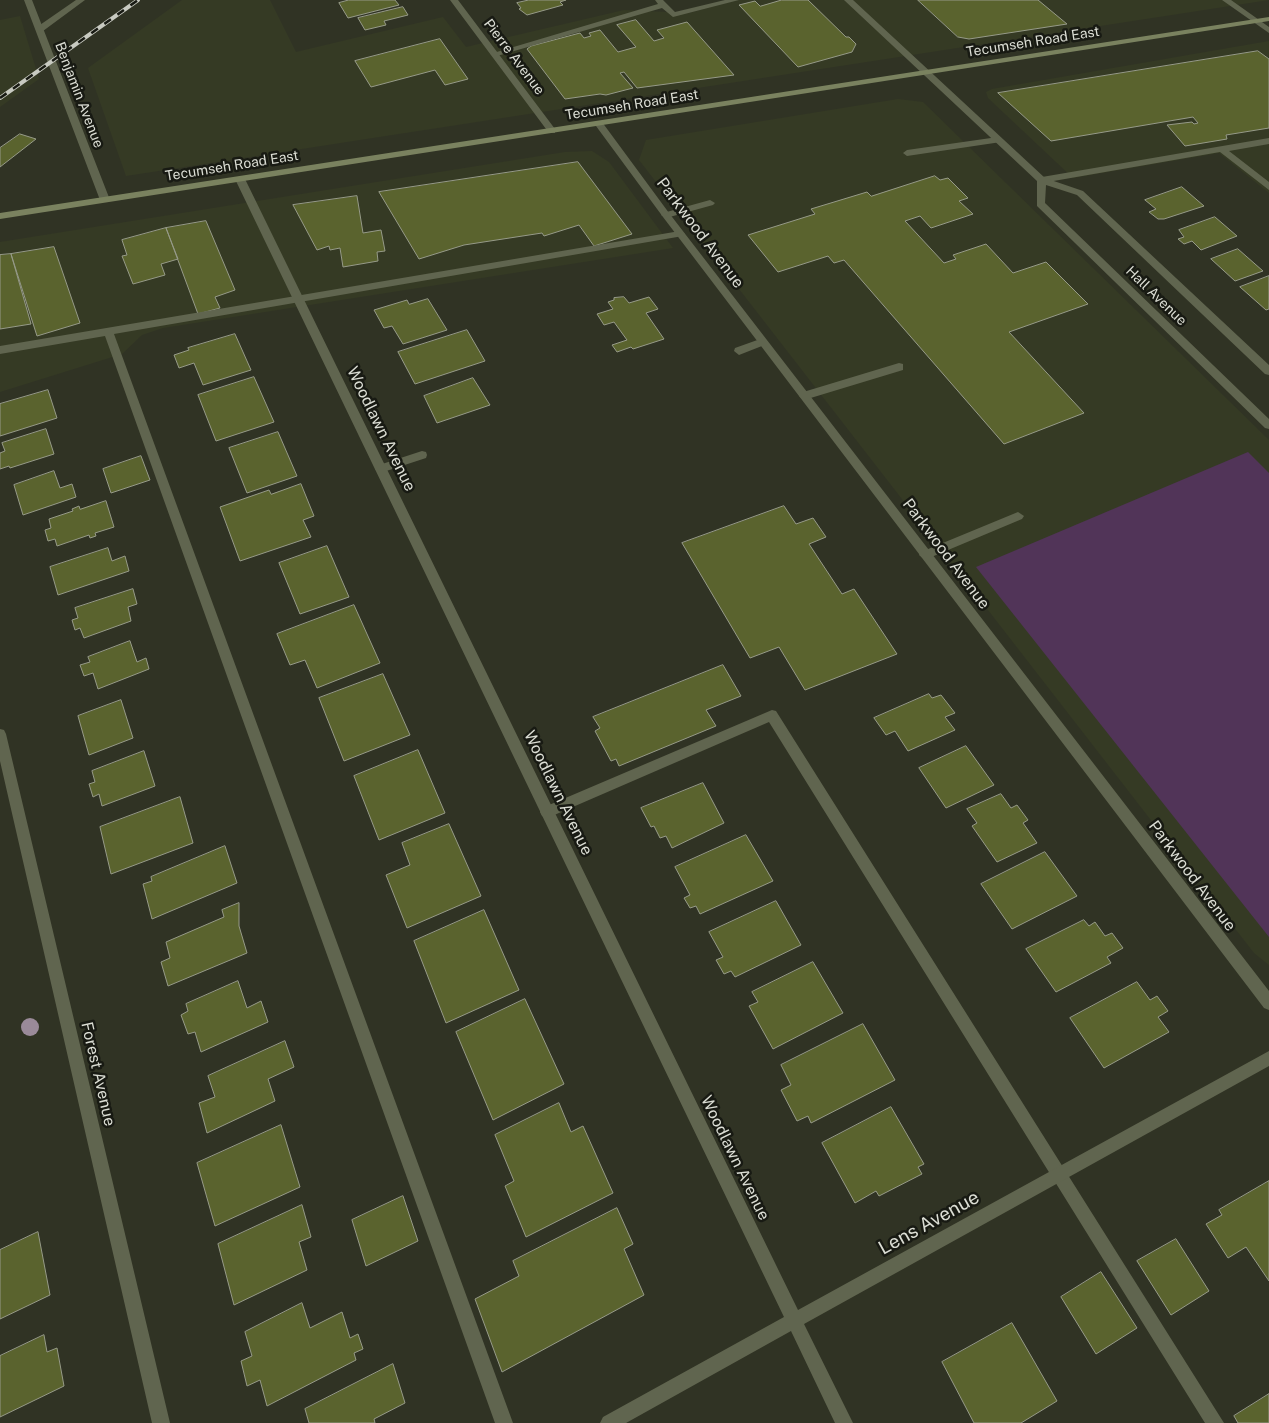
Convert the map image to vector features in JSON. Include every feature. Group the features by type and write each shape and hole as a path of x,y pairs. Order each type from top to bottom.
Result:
{"main road":[{"name":"Tecumseh Road East","path":"0,216 1269,19"}],"street":[{"name":"Benjamin Avenue","path":"28,0 105,200"},
{"path":"40,29 81,0"},
{"name":"Pierre Avenue","path":"454,0 552,131"},
{"path":"494,54 662,3 673,15 734,0"},
{"name":"Hall Avenue","path":"848,0 924,73 1042,180 1080,193 1269,371"},
{"path":"1226,0 1269,31"},
{"name":"Parkwood Avenue","path":"599,124 680,234 1269,1003"},
{"path":"907,153 998,140"},
{"path":"1042,180 1269,141"},
{"path":"1222,149 1269,187"},
{"name":"Woodlawn Avenue","path":"240,179 844,1423"},
{"name":"Hall Avenue","path":"1042,180 1040,204 1269,425"},
{"path":"666,215 710,203"},
{"path":"0,350 680,234"},
{"path":"108,331 504,1423"},
{"path":"739,351 763,342"},
{"path":"804,396 899,367"},
{"path":"380,469 422,455"},
{"path":"926,555 1018,516"},
{"path":"547,812 772,715 1215,1423"},
{"name":"Forest Avenue","path":"0,734 162,1423"},
{"name":"Lens Avenue","path":"609,1423 1269,1058"}],"shaded area":[{"path":"182,0 270,0 296,52 443,17 466,47 624,10 689,13 737,0 1269,0 126,176 88,68"},
{"path":"20,16 39,79 0,107 0,20"},
{"path":"1269,41 1269,193 1219,153 1073,178 988,98 986,92 992,89"},
{"path":"898,99 923,102 1269,440 1269,965 1254,953 639,160 646,140"},
{"path":"592,151 609,162 673,248 163,328 142,335 122,354 0,392 0,242 565,152"},
{"path":"1248,452 1269,473 1269,937 976,567"}],"building":[{"path":"349,0 395,0 399,5 348,18 339,3"},
{"path":"529,0 566,0 560,2 563,5 527,15 519,9 521,8 517,3"},
{"path":"782,0 808,0 846,37 849,37 856,44 852,52 798,67 739,5 755,1 760,6"},
{"path":"918,0 1038,0 1067,24 969,39 958,37"},
{"path":"403,7 408,15 384,21 386,25 365,30 358,18"},
{"path":"636,20 654,41 664,38 657,30 687,22 734,75 637,88 624,72 620,73 633,88 606,95 600,94 565,99 527,49 531,46 580,33 584,38 591,36 589,33 600,30 618,52 636,47 617,25"},
{"path":"440,39 468,79 445,85 435,70 371,87 355,61"},
{"path":"1258,51 1269,59 1269,128 1226,135 1227,139 1185,146 1167,125 1198,123 1193,117 1051,141 998,93"},
{"path":"20,134 36,139 0,167 0,148"},
{"path":"578,162 632,234 594,246 579,225 544,236 542,233 464,245 419,259 379,192"},
{"path":"935,176 940,180 948,178 968,198 959,201 973,214 931,228 920,216 905,221 944,263 956,259 953,255 986,244 1013,273 1046,262 1088,304 1009,332 1084,413 1004,444 844,260 834,263 828,256 778,272 748,235 815,214 811,209 867,192 871,196"},
{"path":"1182,187 1204,206 1164,219 1158,219 1149,212 1156,209 1145,200"},
{"path":"357,196 363,233 381,230 385,251 377,252 378,261 343,267 340,248 330,250 329,246 317,250 293,205"},
{"path":"1215,217 1237,236 1201,250 1192,241 1184,244 1178,239 1184,237 1179,230"},
{"path":"206,221 235,290 215,297 220,308 198,314 166,228"},
{"path":"166,228 178,259 161,264 165,275 133,284 122,256 127,255 122,240"},
{"path":"54,247 80,323 37,336 11,254"},
{"path":"1238,249 1263,271 1235,281 1211,259"},
{"path":"11,254 31,324 0,329 0,255"},
{"path":"1269,276 1269,309 1266,310 1240,287"},
{"path":"624,297 629,303 649,297 658,309 646,313 664,339 617,352 612,345 627,340 614,322 604,325 597,314 613,309 608,302 614,300 614,298"},
{"path":"428,299 447,330 403,344 392,326 384,328 374,310 407,300 409,304"},
{"path":"467,330 485,361 415,384 398,352"},
{"path":"235,334 251,370 203,385 194,363 179,368 174,355 189,350 188,348"},
{"path":"254,377 274,422 216,441 198,395"},
{"path":"473,378 490,405 437,423 424,396"},
{"path":"48,390 57,418 0,436 0,404"},
{"path":"46,429 54,454 10,468 9,466 0,469 0,453 5,451 2,443"},
{"path":"278,432 297,476 247,493 229,448"},
{"path":"141,456 150,480 111,493 103,469"},
{"path":"54,471 60,488 72,484 76,497 23,515 14,485"},
{"path":"301,484 314,516 303,520 311,537 240,561 220,507 269,490 271,494"},
{"path":"106,501 114,527 95,533 96,536 90,538 89,535 57,546 55,539 48,541 45,530 51,528 49,519 73,511 72,509 79,506 80,509"},
{"path":"784,506 796,524 813,518 826,537 809,544 842,594 854,589 897,654 805,690 779,647 750,658 682,543"},
{"path":"327,546 349,597 300,614 279,563"},
{"path":"108,548 112,561 125,556 129,571 58,595 50,567"},
{"path":"133,589 137,604 128,607 131,621 84,638 80,628 75,630 72,620 78,618 75,608"},
{"path":"354,605 380,663 317,688 305,660 290,665 277,634"},
{"path":"130,641 137,662 146,658 149,669 98,689 93,673 84,676 80,665 90,662 88,657"},
{"path":"723,665 741,696 706,710 716,726 619,766 616,759 611,761 595,731 600,728 593,717"},
{"path":"383,674 410,735 344,761 319,698"},
{"path":"929,694 932,698 941,695 955,713 945,717 955,730 908,751 895,731 886,735 874,718"},
{"path":"121,700 133,738 89,755 78,716"},
{"path":"966,746 994,785 946,808 919,768"},
{"path":"418,750 445,813 379,840 354,776"},
{"path":"144,751 155,786 102,806 99,794 93,797 89,784 95,782 92,771"},
{"path":"703,783 724,823 672,848 666,836 660,838 654,826 651,827 641,808"},
{"path":"1001,794 1011,808 1017,805 1028,820 1023,823 1037,843 997,862 972,826 977,823 967,809"},
{"path":"180,797 193,843 111,874 100,827"},
{"path":"449,824 481,896 407,928 386,875 410,865 402,843"},
{"path":"746,835 773,881 700,914 696,906 690,908 684,898 690,895 675,867"},
{"path":"225,846 237,883 152,919 143,884 152,881 151,877"},
{"path":"1045,852 1077,896 1012,929 981,884"},
{"path":"776,901 801,945 735,977 731,971 724,974 716,960 723,957 709,932"},
{"path":"239,903 239,926 247,953 168,986 161,962 170,958 166,942 224,917 222,910"},
{"path":"484,910 519,990 446,1023 414,941"},
{"path":"1084,920 1089,926 1095,922 1105,936 1112,933 1123,948 1107,957 1111,963 1056,992 1026,949"},
{"path":"813,962 843,1013 773,1049 749,1006 758,1002 752,992"},
{"path":"238,981 247,1008 261,1001 268,1022 201,1052 195,1032 188,1034 181,1015 188,1011 186,1004"},
{"path":"1137,982 1150,1000 1157,996 1168,1011 1158,1017 1169,1032 1104,1068 1070,1018"},
{"path":"525,999 564,1084 493,1120 456,1032"},
{"path":"863,1024 895,1080 811,1123 808,1116 797,1121 781,1090 791,1085 781,1065"},
{"path":"285,1041 294,1067 268,1079 275,1101 207,1133 199,1103 215,1097 208,1076"},
{"path":"559,1103 571,1132 583,1126 613,1193 526,1237 505,1186 514,1181 495,1135"},
{"path":"891,1107 924,1164 918,1167 922,1174 879,1196 876,1191 855,1203 822,1143"},
{"path":"281,1125 300,1187 215,1226 197,1163"},
{"path":"1269,1181 1269,1281 1246,1247 1228,1258 1206,1224 1222,1215 1219,1210"},
{"path":"403,1196 418,1241 366,1266 352,1220"},
{"path":"302,1205 311,1237 299,1242 307,1270 234,1305 218,1244"},
{"path":"617,1208 633,1244 624,1249 644,1295 502,1372 475,1299 519,1276 513,1261"},
{"path":"38,1232 50,1295 0,1319 0,1250"},
{"path":"1176,1239 1209,1291 1171,1315 1137,1261"},
{"path":"1101,1272 1137,1328 1096,1354 1061,1297"},
{"path":"302,1303 310,1328 342,1312 350,1338 358,1334 363,1349 354,1353 356,1360 267,1406 260,1380 247,1386 241,1361 252,1356 245,1332"},
{"path":"1012,1323 1057,1401 1021,1423 974,1423 942,1362"},
{"path":"44,1335 47,1352 57,1348 64,1386 0,1417 0,1356"},
{"path":"393,1364 405,1403 374,1419 375,1423 309,1423 305,1409"},
{"path":"1269,1394 1269,1423 1238,1423 1234,1416"}],"railway":[{"path":"0,98 138,0"}]}
